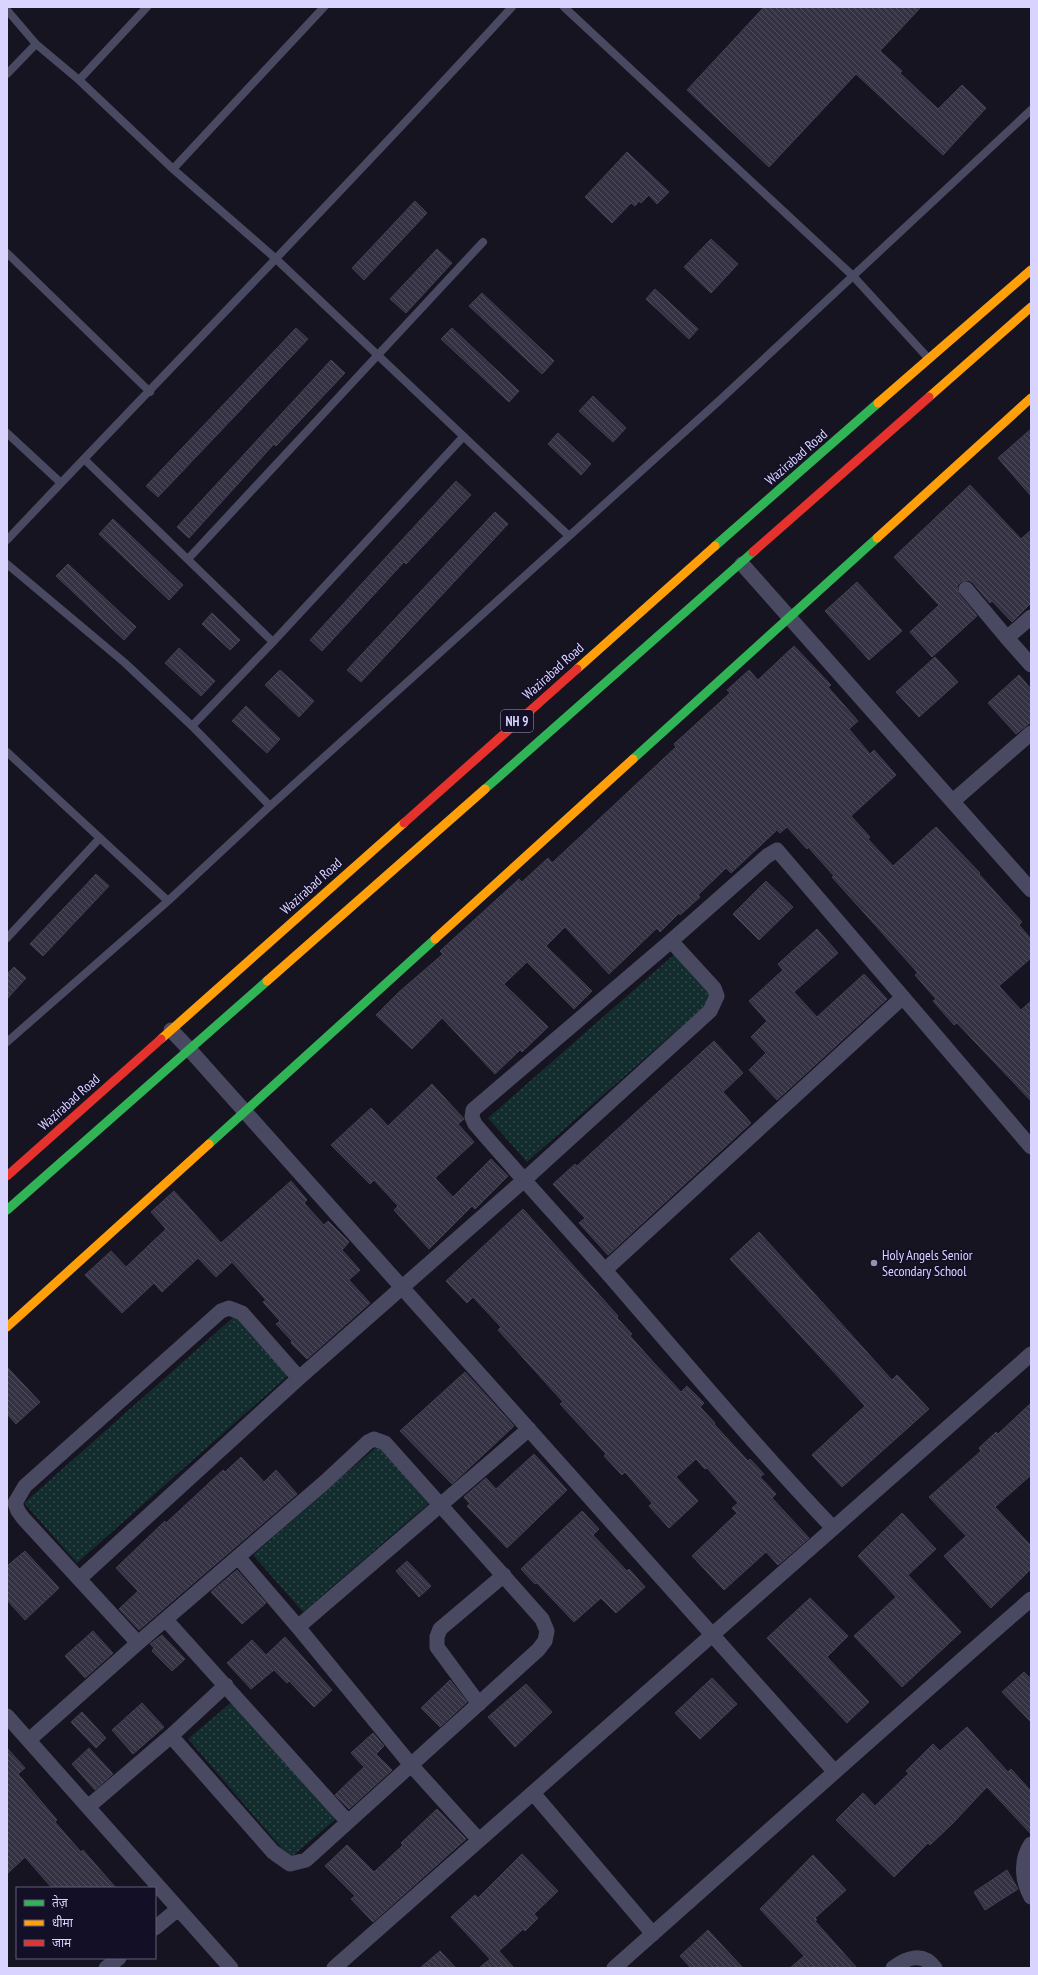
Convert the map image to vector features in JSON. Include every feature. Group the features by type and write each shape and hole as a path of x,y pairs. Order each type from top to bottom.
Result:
{"main road":[{"name":"Wazirabad Road","path":"7,1176 721,541 930,360 1031,270"},
{"name":"NH 9","path":"7,1210 189,1048 742,564 1031,307"},
{"path":"7,1327 1031,398"}],"street":[{"path":"742,564 1031,890"},
{"path":"966,589 1031,665"},
{"path":"1007,638 1031,617"},
{"path":"952,801 1031,733"},
{"path":"833,1528 788,1481 605,1270 523,1182 475,1124 472,1117 473,1110 671,941 767,856 777,850 1031,1147"},
{"path":"80,1578 299,1378 523,1182 710,1011 717,996 714,988 671,941"},
{"path":"605,1270 903,997"},
{"path":"171,1030 189,1048 834,1771"},
{"path":"138,1643 18,1511 16,1502 25,1486 221,1311 229,1308 242,1313 299,1378"},
{"path":"334,1968 1031,1354"},
{"path":"298,1627 529,1430"},
{"path":"29,1740 138,1643 325,1482 368,1442 374,1439 385,1443 504,1575 542,1619 547,1631 545,1642 479,1704 306,1860 290,1864 273,1852 172,1736"},
{"path":"238,1557 298,1627 411,1765 479,1840"},
{"path":"479,1704 437,1647 437,1637 440,1629 504,1575"},
{"path":"614,1968 834,1771 1031,1599"},
{"path":"166,1620 348,1822"},
{"path":"88,1807 172,1736 226,1685"},
{"path":"7,1716 231,1968"},
{"path":"533,1793 653,1934"},
{"path":"1031,1844 1023,1863 1024,1876 1031,1897"},
{"path":"156,1927 178,1909"},
{"path":"893,1968 903,1960 914,1957 924,1958 935,1968"},
{"path":"106,1968 117,1959"}],"lane":[{"path":"79,80 147,7"},
{"path":"173,169 324,7"},
{"path":"7,540 150,392 275,258 448,77 512,7"},
{"path":"564,7 853,276 930,360"},
{"path":"7,10 36,44 79,80 173,169 275,258 569,536"},
{"path":"7,74 36,44"},
{"path":"7,1042 168,901 270,806 569,536 853,276 1031,110"},
{"path":"188,559 483,242"},
{"path":"7,253 150,392"},
{"path":"7,433 61,483"},
{"path":"192,726 273,642 464,437"},
{"path":"84,459 273,642"},
{"path":"7,564 125,663 192,726 270,806"},
{"path":"7,752 168,901"},
{"path":"7,938 100,838"}],"green space":[{"path":"677,952 716,996 527,1162 488,1118"},
{"path":"238,1313 291,1373 77,1563 24,1503"},
{"path":"383,1441 434,1499 303,1612 253,1555"},
{"path":"234,1700 336,1819 290,1858 188,1739"}],"building":[{"path":"764,7 921,7 880,51 902,71 900,73 938,109 962,85 986,108 943,155 856,74 769,167 687,90"},
{"path":"627,152 669,192 657,204 649,195 641,203 639,201 635,206 631,203 612,223 585,197"},
{"path":"415,201 427,213 364,280 352,268"},
{"path":"711,239 738,264 711,293 684,267"},
{"path":"437,249 452,263 406,313 390,299"},
{"path":"655,289 698,329 689,339 646,299"},
{"path":"482,293 554,361 542,374 469,306"},
{"path":"296,328 308,339 158,497 146,486"},
{"path":"452,328 519,391 509,402 441,339"},
{"path":"331,360 345,373 276,446 274,444 189,538 177,527"},
{"path":"593,396 626,428 613,442 579,411"},
{"path":"1031,429 1031,496 998,458"},
{"path":"558,433 591,464 581,475 548,444"},
{"path":"456,481 471,495 406,564 404,562 322,651 310,640"},
{"path":"970,485 1021,539 1031,530 1031,603 1012,622 992,601 990,603 973,583 969,580 961,582 957,586 959,594 977,616 932,657 910,632 939,605 894,557"},
{"path":"495,512 508,524 361,682 347,670"},
{"path":"113,519 183,585 169,600 99,534"},
{"path":"68,564 136,627 124,640 56,576"},
{"path":"857,582 902,631 869,660 825,611"},
{"path":"212,613 240,640 230,650 202,624"},
{"path":"794,646 831,685 828,687 858,721 849,729 870,754 874,750 896,775 851,816 870,837 868,839 893,866 936,827 980,873 979,874 1022,922 1019,925 1031,939 1031,958 999,986 1021,1010 1031,1001 1031,1101 957,1023 954,1025 933,1001 936,999 915,975 918,973 832,877 834,876 808,847 807,849 787,827 780,833 777,830 731,873 726,868 698,895 700,897 680,915 679,913 660,932 657,928 609,974 565,927 546,946 592,991 574,1009 527,962 504,984 548,1027 522,1052 520,1050 495,1074 442,1018 412,1049 376,1015 399,992 443,954 440,951 519,879 522,882 548,858 552,863 676,747 674,744 730,693 727,690 749,670 758,680"},
{"path":"179,648 215,681 201,696 165,663"},
{"path":"935,657 958,682 919,717 896,692"},
{"path":"280,670 314,701 299,717 265,685"},
{"path":"1019,675 1031,689 1031,722 1016,734 988,703"},
{"path":"246,706 280,739 267,753 232,721"},
{"path":"96,874 109,886 43,956 30,944"},
{"path":"766,881 793,907 759,940 733,914"},
{"path":"817,929 838,953 794,992 817,1017 864,974 887,999 777,1100 749,1070 766,1053 751,1037 767,1021 749,1001 783,970 778,964"},
{"path":"14,967 26,978 7,999 7,974"},
{"path":"714,1041 743,1073 723,1092 751,1123 608,1255 579,1223 585,1218 553,1184 575,1164 577,1166"},
{"path":"432,1084 464,1119 458,1124 474,1142 435,1178 453,1197 491,1159 508,1176 475,1209 472,1206 429,1249 394,1210 398,1206 374,1180 370,1184 331,1145 371,1108 388,1126"},
{"path":"291,1181 307,1200 304,1203 324,1225 328,1221 349,1242 342,1250 360,1270 349,1280 370,1303 307,1359 291,1343 292,1341 276,1324 280,1321 263,1302 266,1300 232,1262 216,1277 198,1258 162,1292 154,1283 122,1313 85,1275 111,1251 126,1267 166,1229 151,1212 174,1191 221,1243"},
{"path":"523,1209 618,1316 617,1318 632,1334 630,1336 655,1364 681,1392 687,1386 704,1403 700,1407 715,1423 714,1424 748,1461 750,1459 764,1474 760,1477 776,1494 772,1498 809,1538 778,1565 766,1552 724,1590 692,1556 737,1513 732,1508 738,1503 707,1468 705,1469 696,1459 676,1477 698,1501 669,1528 649,1506 652,1503 625,1472 622,1475 604,1456 606,1454 560,1404 563,1402 498,1330 501,1327 473,1297 467,1303 446,1281"},
{"path":"759,1232 892,1380 897,1375 929,1409 842,1487 812,1455 865,1406 730,1259"},
{"path":"7,1367 40,1402 16,1424 7,1414"},
{"path":"465,1372 514,1426 452,1484 400,1431"},
{"path":"1031,1403 1031,1475 995,1507 1031,1546 1031,1569 991,1608 944,1556 966,1536 929,1497 981,1451 979,1448 996,1432 998,1434"},
{"path":"534,1454 567,1490 507,1548 467,1506 470,1504 464,1497 486,1478 496,1489"},
{"path":"241,1457 264,1482 276,1470 297,1494 139,1630 119,1609 138,1591 116,1568 165,1521 166,1523 223,1470 225,1472"},
{"path":"582,1511 599,1529 593,1535 627,1571 629,1569 645,1587 616,1613 601,1598 574,1622 537,1583 535,1584 521,1569"},
{"path":"902,1513 936,1549 908,1575 961,1632 902,1687 854,1636 896,1597 858,1556"},
{"path":"25,1551 59,1588 25,1620 7,1600 7,1566"},
{"path":"407,1561 431,1586 419,1597 396,1571"},
{"path":"237,1570 266,1603 242,1624 211,1592"},
{"path":"810,1598 848,1636 827,1657 869,1702 847,1723 767,1638"},
{"path":"93,1631 113,1653 85,1678 65,1656"},
{"path":"162,1635 185,1659 172,1671 152,1651 154,1648 150,1644"},
{"path":"285,1637 332,1690 314,1707 289,1681 287,1683 274,1670 251,1689 227,1663 252,1640 266,1655"},
{"path":"1024,1672 1031,1679 1031,1722 1002,1692"},
{"path":"712,1678 737,1704 700,1739 675,1713"},
{"path":"450,1680 467,1702 440,1727 421,1708"},
{"path":"526,1684 552,1712 515,1747 488,1717"},
{"path":"142,1703 164,1727 133,1754 112,1730"},
{"path":"82,1712 106,1738 96,1748 71,1722"},
{"path":"967,1727 1008,1772 1011,1769 1031,1791 1031,1834 987,1787 953,1823 930,1845 928,1843 894,1877 836,1820 863,1793 875,1806 909,1773 906,1771 933,1744 940,1751"},
{"path":"373,1733 384,1746 376,1754 392,1770 349,1809 335,1795 364,1767 351,1753"},
{"path":"7,1748 25,1768 18,1774 57,1820 55,1822 81,1852 83,1850 115,1887 51,1887 25,1857 7,1874"},
{"path":"89,1748 113,1774 95,1790 72,1764"},
{"path":"437,1809 466,1839 373,1922 351,1899 355,1896 325,1866 347,1845 374,1872 403,1845 401,1843"},
{"path":"522,1854 558,1891 534,1914 538,1918 525,1931 523,1929 499,1951 514,1968 479,1968 490,1959 451,1917 475,1895 478,1898"},
{"path":"813,1855 846,1890 815,1918 817,1920 815,1921 857,1968 790,1968 804,1956 760,1909"},
{"path":"1007,1870 1018,1889 985,1910 974,1892"},
{"path":"708,1930 743,1968 691,1968 680,1956"},
{"path":"440,1951 456,1968 420,1968"}],"traffic: fast":[{"path":"715,546 878,403"},
{"path":"633,759 877,538"},
{"path":"485,789 753,552"},
{"path":"209,1144 435,939"},
{"path":"7,1210 267,981"}],"traffic: slow":[{"path":"878,403 1031,270"},
{"path":"929,397 1031,307"},
{"path":"877,538 1031,398"},
{"path":"577,669 715,546"},
{"path":"435,939 633,759"},
{"path":"267,981 485,789"},
{"path":"161,1039 404,823"},
{"path":"7,1327 209,1144"}],"traffic: jam":[{"path":"753,552 929,397"},
{"path":"404,823 577,669"},
{"path":"7,1176 161,1039"}],"place":[{"name":"Holy Angels Senior Secondary School","path":"874,1263"}]}
